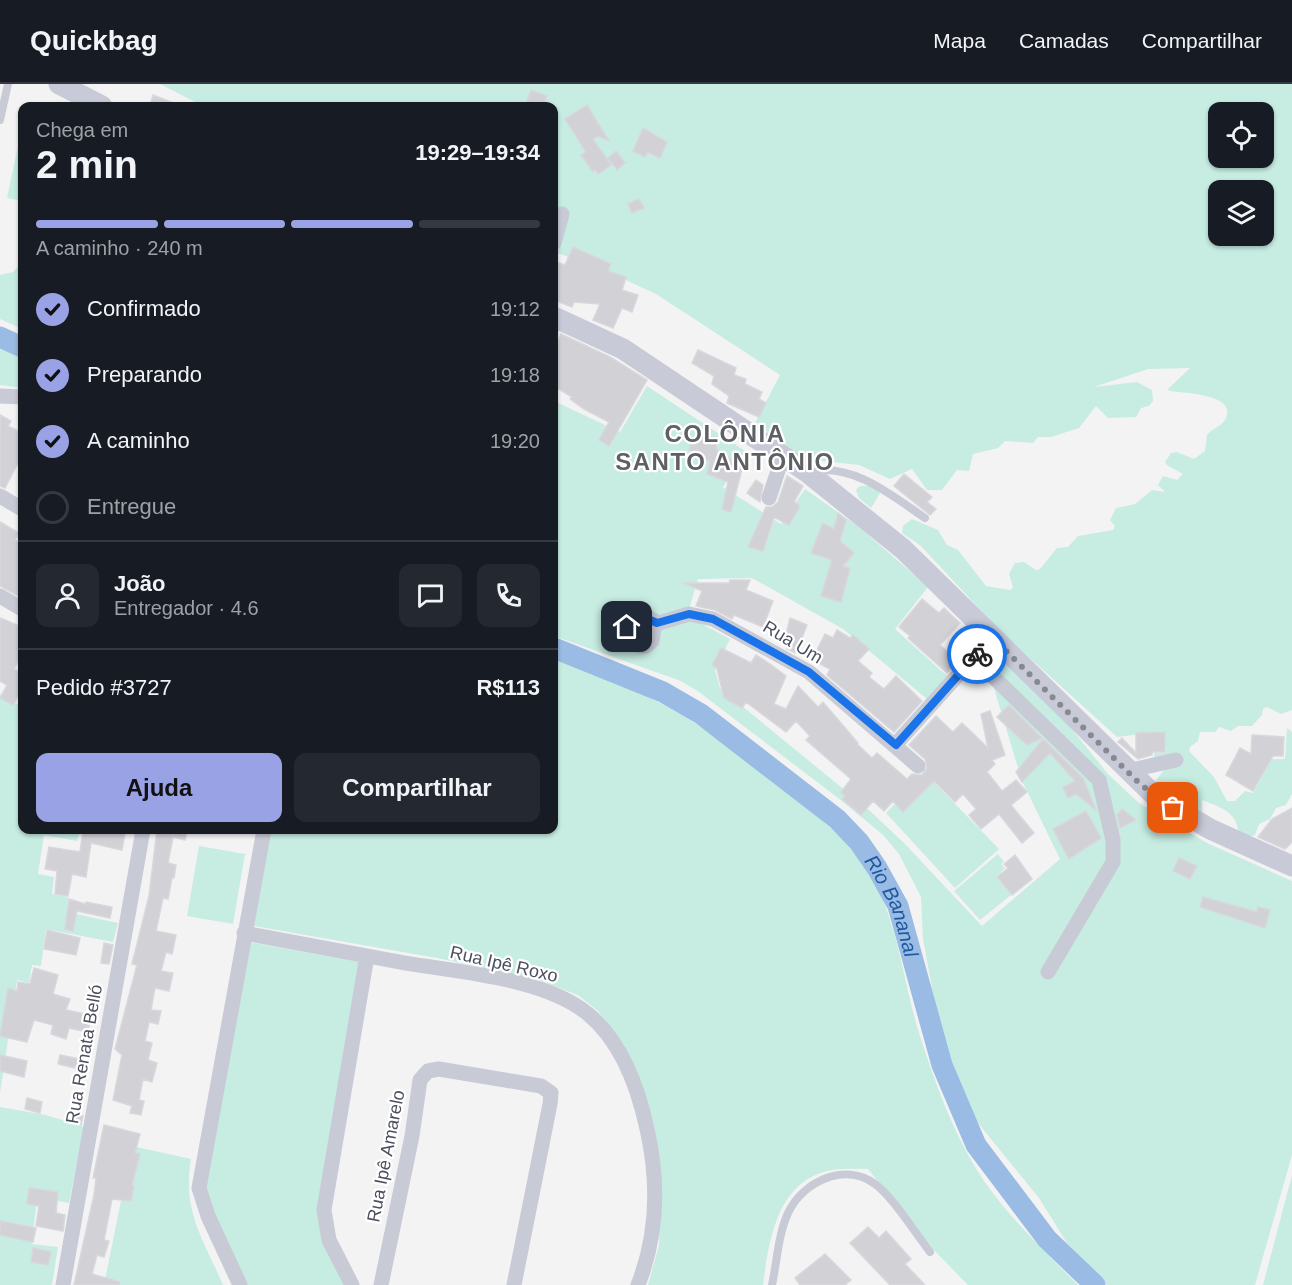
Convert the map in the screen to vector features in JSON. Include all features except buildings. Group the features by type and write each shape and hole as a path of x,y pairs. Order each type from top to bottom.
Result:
{"main road":[{"path":"59,84 94,102"},
{"path":"558,319 623,349 807,472 903,549 1127,771 1173,808 1226,837 1292,866"}],"street":[{"path":"558,228 562,214"},
{"path":"0,396 18,397"},
{"path":"770,498 783,456"},
{"path":"0,496 18,507"},
{"path":"0,596 18,607"},
{"name":"Rua Um","path":"659,623 689,614 713,619 809,672 918,766"},
{"path":"896,745 992,637"},
{"path":"974,657 1099,780 1102,790 1113,840 1113,862 1048,972"},
{"path":"1127,771 1176,760"},
{"name":"Rua Renata Belló","path":"63,1285 142,834"},
{"path":"240,1285 208,1216 199,1188 263,834"},
{"name":"Rua Ipê Roxo","path":"244,933 536,989 577,1006 598,1023 628,1069 641,1101 652,1149 656,1184 654,1236 638,1285"},
{"path":"352,1285 328,1240 324,1210 367,956"},
{"name":"Rua Ipê Amarelo","path":"381,1285 412,1136 420,1080 428,1071 439,1069 541,1086 550,1093 550,1104 514,1285"}],"lane":[{"path":"0,120 8,84"},
{"path":"807,472 834,470 874,483 925,518"},
{"path":"772,1285 784,1223 795,1202 809,1188 826,1178 853,1173 878,1186 930,1252"}],"green space":[{"path":"160,84 1292,84 1292,710 1281,714 1267,707 1263,709 1262,715 1252,726 1238,726 1231,731 1219,727 1215,732 1200,732 1198,741 1190,747 1189,751 1214,777 1227,801 1235,801 1245,791 1253,793 1272,759 1285,759 1287,728 1292,732 1292,794 1286,805 1276,808 1270,819 1259,824 1255,835 1249,837 1238,831 1234,819 1225,810 1202,800 1202,812 1193,815 1154,783 1163,771 1154,760 1154,753 1166,753 1165,731 1117,737 1000,631 921,546 902,533 903,526 912,519 938,530 947,545 958,550 986,586 1011,590 1013,587 1009,574 1015,563 1024,562 1036,570 1040,569 1057,548 1068,547 1078,536 1113,530 1115,526 1110,520 1116,508 1135,504 1152,490 1165,492 1158,485 1163,476 1177,480 1183,474 1165,462 1171,453 1177,452 1194,459 1205,451 1207,435 1225,420 1227,411 1224,404 1216,399 1167,390 1190,368 1148,369 1094,387 1137,382 1152,390 1153,401 1149,406 1141,408 1136,417 1108,418 1096,406 1079,428 1051,437 1038,437 1033,443 1005,441 998,448 973,454 969,471 957,470 942,490 927,490 912,469 890,479 859,465 806,459 755,423 780,375 656,294 593,265 558,253 558,102 195,102"},
{"path":"18,146 18,200 7,198"},
{"path":"18,266 18,327 0,319 0,275 13,272"},
{"path":"0,345 18,353 18,387 0,385"},
{"path":"647,386 745,451 723,487 781,524 805,489 859,527 928,587 895,629 947,676 927,699 843,629 752,578 698,579 687,616 730,639 715,670 720,688 869,810 905,844 982,926 1060,859 1022,781 986,662 989,656 995,653 1058,712 1108,774 1139,803 1207,843 1292,881 1292,1155 1255,1285 1107,1285 1067,1243 1039,1198 978,1123 961,1097 939,1026 923,939 921,897 899,854 883,835 842,801 699,692 681,681 558,637 558,403 620,432"},
{"path":"860,486 871,486 880,493 871,508 859,498 856,490"},
{"path":"558,660 603,677 667,706 736,752 833,830 863,863 888,914 920,1036 957,1133 989,1188 1032,1238 1078,1285 968,1285 928,1244 868,1169 837,1169 810,1178 796,1188 786,1201 772,1233 763,1285 648,1285 659,1245 661,1203 624,1045 598,1011 578,995 532,978 437,958 254,926 269,834 558,834"},
{"path":"0,694 18,705 18,834 79,834 77,841 44,835 38,874 54,877 52,894 68,897 67,912 118,923 113,942 46,929 41,966 32,965 29,983 17,980 0,1093"},
{"path":"925,773 999,849 955,888 886,813"},
{"path":"199,846 245,854 233,924 187,916"},
{"path":"998,854 1005,868 996,877 1011,895 980,920 954,891"},
{"path":"249,942 361,962 320,1209 346,1285 247,1285 209,1202 206,1186"},
{"path":"0,1107 46,1115 84,1127 69,1203 37,1197 32,1244 58,1247 52,1285 0,1285"},
{"path":"132,1146 191,1159 189,1194 192,1210 223,1285 104,1285"},
{"path":"1292,1175 1292,1285 1263,1285"}],"waterway":[{"name":"Rio Bananal","path":"0,337 18,345"},
{"name":"Rio Bananal","path":"558,650 663,692 701,714 837,819 859,842 877,868 898,906 942,1065 976,1145 1047,1239 1095,1285"}],"way so far":[{"path":"977,654 992,637 1141,785 1173,808"}],"district":[{"name":"COLÔNIA SANTO ANTÔNIO","path":"725,447"}],"route":[{"path":"627,627 629,620 639,615 648,617 657,623 689,614 713,619 809,672 896,745 977,654"}]}
